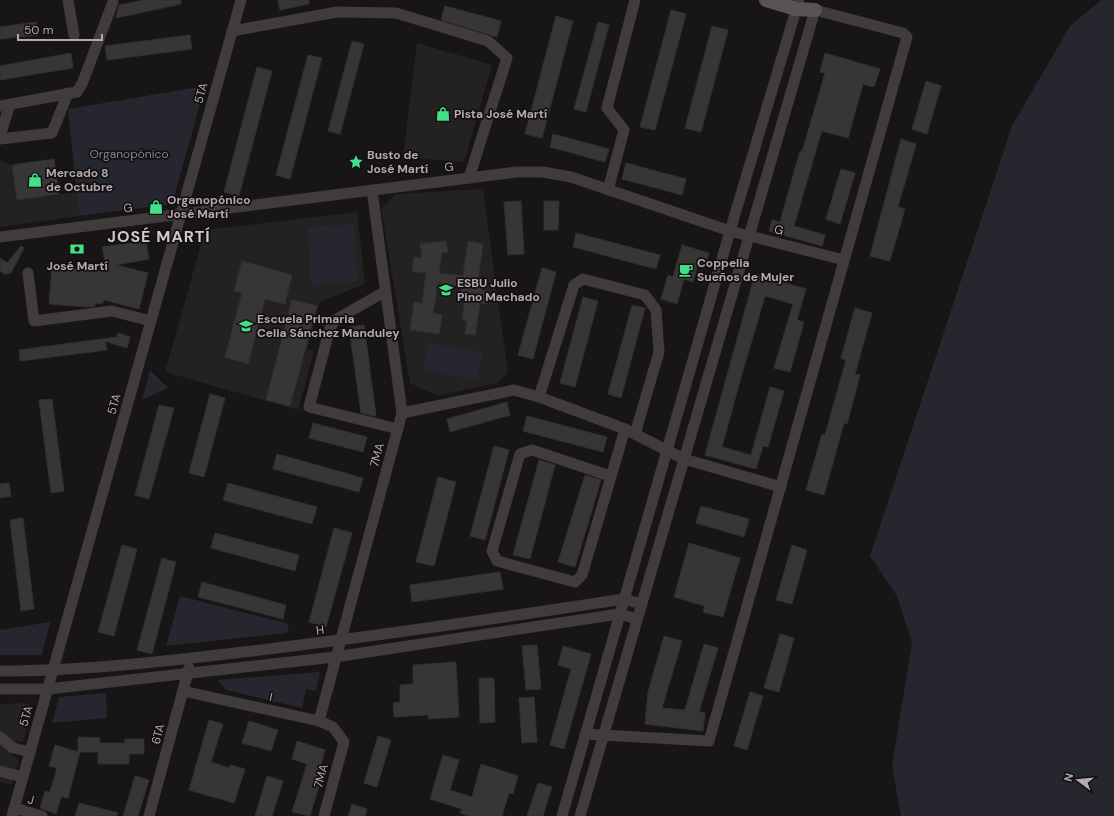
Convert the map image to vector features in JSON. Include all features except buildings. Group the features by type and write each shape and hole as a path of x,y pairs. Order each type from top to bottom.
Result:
{"main road":[{"path":"766,0 816,5"}],"street":[{"path":"68,0 74,35"},
{"name":"5TA","path":"13,812 241,0"},
{"path":"608,190 624,130 607,108 635,0"},
{"path":"0,136 5,105 77,92 82,84 113,2"},
{"path":"562,816 730,231 800,3"},
{"path":"580,816 604,735 641,604 684,459 748,236 816,5 903,33 907,37 709,741 604,735 585,734"},
{"path":"232,31 337,12 396,13 488,41 507,58 469,178"},
{"path":"0,139 52,133 68,93"},
{"name":"G","path":"0,238 517,172 543,172 571,177 730,231 844,260"},
{"name":"7MA","path":"318,721 402,413 372,190"},
{"path":"28,273 34,322 112,311 151,321"},
{"path":"539,397 574,285 583,278 645,295 656,310 659,352 630,432 610,476 582,576 575,582 497,561 492,551 520,454 532,450 610,476"},
{"path":"386,291 335,320 330,328 309,406 398,428"},
{"path":"402,413 514,390 539,397 630,432 684,459 781,487"},
{"name":"H","path":"0,671 52,671 192,658 340,640 624,599 641,604"},
{"path":"0,689 48,689 335,657 619,614 637,619"},
{"name":"6TA","path":"149,816 192,658"},
{"name":"I","path":"183,691 318,721 333,727 344,742"},
{"path":"0,737 13,748 30,752"},
{"name":"7MA","path":"324,816 344,742"},
{"path":"0,771 22,777"},
{"name":"J","path":"13,812 42,816"}],"shaded area":[{"name":"Pista José Martí","path":"417,43 492,65 464,162 403,157"},
{"path":"0,161 12,165 17,200 77,192 79,216 0,227"},
{"name":"ESBU Julio Pino Machado","path":"483,189 508,373 496,383 437,396 410,383 381,208 396,194"},
{"name":"Escuela Primaria Celia Sánchez Manduley","path":"357,212 365,284 320,302 307,349 314,351 298,410 165,372 205,230"},
{"path":"27,703 32,708 23,742 14,741 11,754 19,760 12,785 0,782 0,704"}],"green space":[{"path":"1101,0 1114,0 1114,816 901,816 892,766 912,643 897,596 870,556 1012,126 1070,26"},
{"name":"Organopónico","path":"205,86 172,204 79,216 68,109"},
{"path":"354,224 358,282 311,285 307,227"},
{"path":"428,342 482,352 477,380 423,370"},
{"path":"150,370 168,388 142,400"},
{"path":"180,596 289,624 287,633 166,646"},
{"path":"50,622 42,655 0,655 0,630"},
{"path":"320,672 316,691 306,689 302,708 226,690 217,680"},
{"path":"106,693 107,718 52,723 59,697"}],"place":[{"name":"Pista José Martí","path":"443,114"},
{"name":"Busto de José Martí","path":"356,162"},
{"name":"Mercado 8 de Octubre","path":"35,180"},
{"name":"Organopónico José Martí","path":"156,207"},
{"name":"José Martí","path":"77,249"},
{"name":"Coppelia Sueños de Mujer","path":"686,270"},
{"name":"ESBU Julio Pino Machado","path":"446,290"},
{"name":"Escuela Primaria Celia Sánchez Manduley","path":"246,326"}],"district":[{"name":"JOSÉ MARTÍ","path":"159,236"}]}
